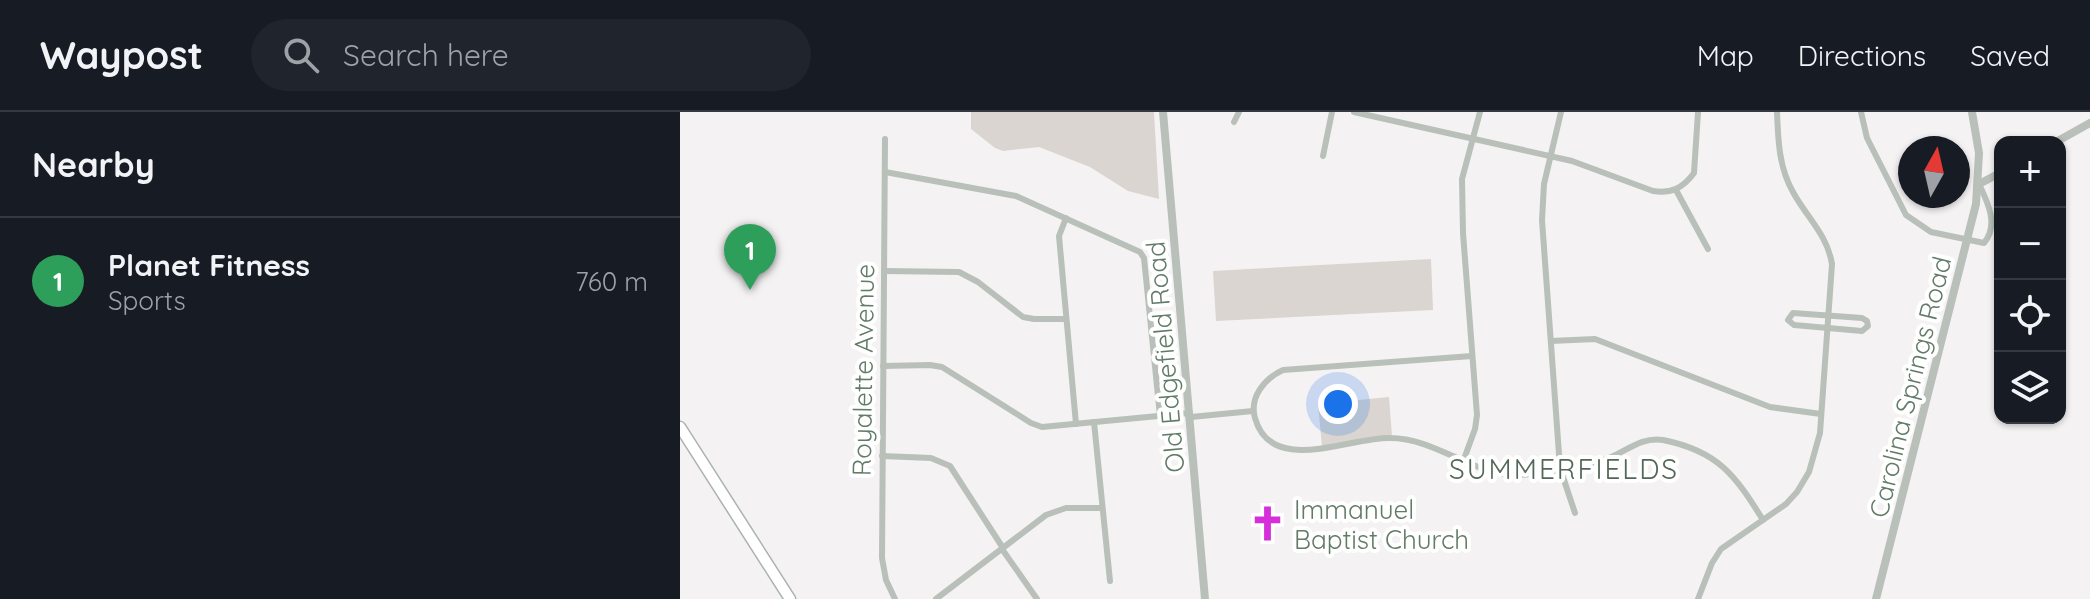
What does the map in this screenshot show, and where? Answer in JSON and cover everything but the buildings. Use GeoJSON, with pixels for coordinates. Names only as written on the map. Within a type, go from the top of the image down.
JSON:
{"type":"FeatureCollection","features":[{"type":"Feature","properties":{"kind":"main road"},"geometry":{"type":"LineString","coordinates":[[680,427],[790,599]]}},
{"type":"Feature","properties":{"kind":"street","name":"Old Edgefield Road"},"geometry":{"type":"LineString","coordinates":[[1163,112],[1205,599]]}},
{"type":"Feature","properties":{"kind":"street"},"geometry":{"type":"LineString","coordinates":[[1234,122],[1239,112]]}},
{"type":"Feature","properties":{"kind":"street"},"geometry":{"type":"LineString","coordinates":[[1323,156],[1332,112]]}},
{"type":"Feature","properties":{"kind":"street"},"geometry":{"type":"LineString","coordinates":[[1354,112],[1388,116],[1551,155],[1590,166],[1653,191],[1676,190],[1692,177],[1696,169],[1698,112]]}},
{"type":"Feature","properties":{"kind":"street"},"geometry":{"type":"LineString","coordinates":[[1464,459],[1477,415],[1462,179],[1480,112]]}},
{"type":"Feature","properties":{"kind":"street"},"geometry":{"type":"LineString","coordinates":[[1561,112],[1542,208],[1560,468],[1575,513]]}},
{"type":"Feature","properties":{"kind":"street"},"geometry":{"type":"LineString","coordinates":[[1698,599],[1721,549],[1792,498],[1806,479],[1818,449],[1832,264],[1824,238],[1787,180],[1779,149],[1777,112]]}},
{"type":"Feature","properties":{"kind":"street"},"geometry":{"type":"LineString","coordinates":[[1861,112],[1870,146],[1906,215],[1931,232],[1984,243],[1989,237],[1991,212],[1979,184],[1994,176]]}},
{"type":"Feature","properties":{"kind":"street","name":"Carolina Springs Road"},"geometry":{"type":"LineString","coordinates":[[1876,599],[1979,184],[1978,142],[1972,112]]}},
{"type":"Feature","properties":{"kind":"street"},"geometry":{"type":"LineString","coordinates":[[2066,136],[2090,123]]}},
{"type":"Feature","properties":{"kind":"street","name":"Royalette Avenue"},"geometry":{"type":"LineString","coordinates":[[885,139],[882,565],[895,599]]}},
{"type":"Feature","properties":{"kind":"street"},"geometry":{"type":"LineString","coordinates":[[885,172],[1016,196],[1133,247],[1144,258],[1160,416]]}},
{"type":"Feature","properties":{"kind":"street"},"geometry":{"type":"LineString","coordinates":[[1676,190],[1708,249]]}},
{"type":"Feature","properties":{"kind":"street"},"geometry":{"type":"LineString","coordinates":[[1066,218],[1059,236],[1076,424]]}},
{"type":"Feature","properties":{"kind":"street"},"geometry":{"type":"LineString","coordinates":[[884,271],[959,272],[978,282],[1023,317],[1066,319]]}},
{"type":"Feature","properties":{"kind":"street"},"geometry":{"type":"LineString","coordinates":[[1789,315],[1862,318],[1868,323],[1862,331],[1828,329],[1794,325],[1788,320],[1789,315]]}},
{"type":"Feature","properties":{"kind":"street"},"geometry":{"type":"LineString","coordinates":[[1551,341],[1595,339],[1778,409],[1821,414]]}},
{"type":"Feature","properties":{"kind":"street"},"geometry":{"type":"LineString","coordinates":[[1472,356],[1289,369],[1273,376],[1262,386],[1253,411],[1262,434],[1287,450],[1396,438],[1427,444],[1509,475],[1606,460],[1651,439],[1689,447],[1711,456],[1729,470],[1763,520]]}},
{"type":"Feature","properties":{"kind":"street"},"geometry":{"type":"LineString","coordinates":[[883,366],[942,367],[1042,427],[1253,411]]}},
{"type":"Feature","properties":{"kind":"street"},"geometry":{"type":"LineString","coordinates":[[1094,422],[1110,581]]}},
{"type":"Feature","properties":{"kind":"street"},"geometry":{"type":"LineString","coordinates":[[882,456],[931,458],[950,466],[1037,599]]}},
{"type":"Feature","properties":{"kind":"street"},"geometry":{"type":"LineString","coordinates":[[936,599],[1052,512],[1066,508],[1102,508]]}},
{"type":"Feature","properties":{"kind":"shaded area"},"geometry":{"type":"Polygon","coordinates":[[[971,112],[1154,112],[1159,199],[1128,191],[1090,167],[1039,147],[1003,151],[995,148],[971,129],[971,112]]]}},
{"type":"Feature","properties":{"kind":"shaded area"},"geometry":{"type":"Polygon","coordinates":[[[1431,259],[1433,310],[1216,321],[1213,271],[1431,259]]]}},
{"type":"Feature","properties":{"kind":"shaded area"},"geometry":{"type":"Polygon","coordinates":[[[1389,397],[1392,436],[1322,447],[1318,404],[1389,397]]]}},
{"type":"Feature","properties":{"kind":"place","name":"Planet Fitness"},"geometry":{"type":"Point","coordinates":[750,290]}},
{"type":"Feature","properties":{"kind":"place","name":"Immanuel Baptist Church"},"geometry":{"type":"Point","coordinates":[1268,524]}},
{"type":"Feature","properties":{"kind":"district","name":"SUMMERFIELDS"},"geometry":{"type":"Point","coordinates":[1564,468]}}]}
